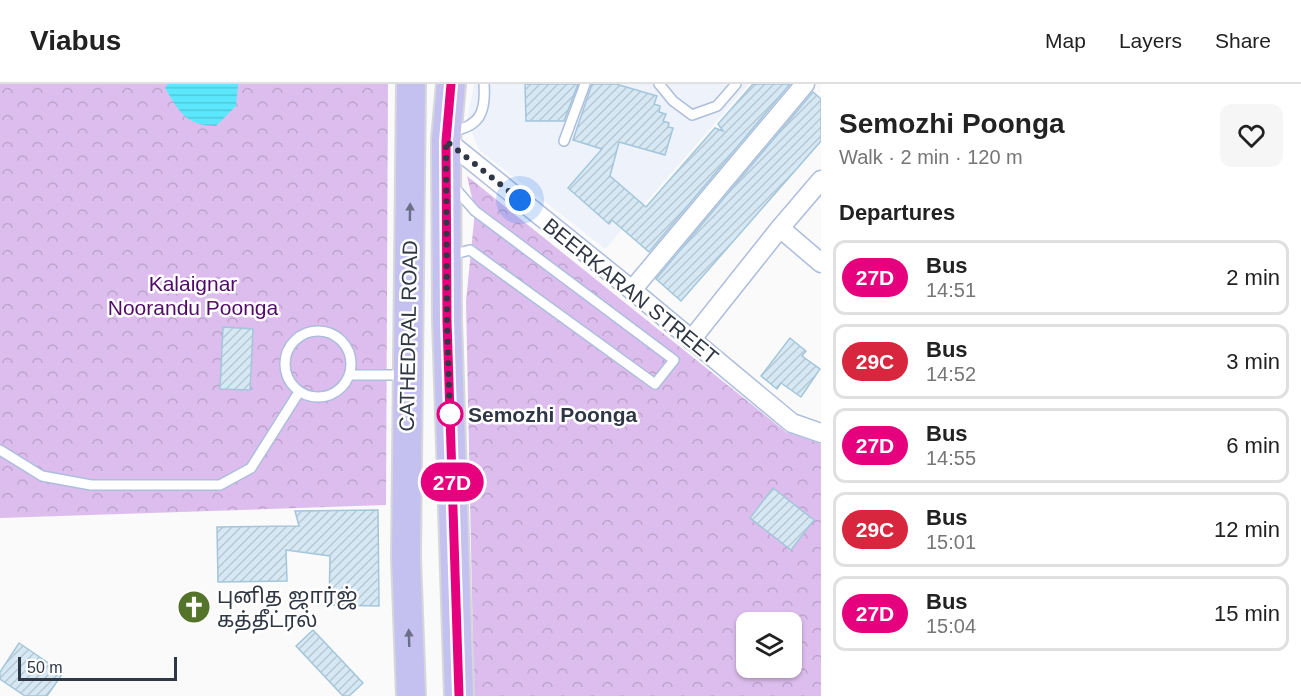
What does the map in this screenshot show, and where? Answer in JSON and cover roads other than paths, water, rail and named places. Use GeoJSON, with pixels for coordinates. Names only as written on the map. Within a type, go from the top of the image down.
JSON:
{"type":"FeatureCollection","features":[{"type":"Feature","properties":{"kind":"main road","name":"CATHEDRAL ROAD"},"geometry":{"type":"LineString","coordinates":[[411,84],[406,557],[411,696]]}},
{"type":"Feature","properties":{"kind":"main road","name":"CATHEDRAL ROAD"},"geometry":{"type":"LineString","coordinates":[[452,84],[446,136],[447,321],[459,696]]}},
{"type":"Feature","properties":{"kind":"street"},"geometry":{"type":"LineString","coordinates":[[632,290],[805,84]]}},
{"type":"Feature","properties":{"kind":"street","name":"BEERKARAN STREET"},"geometry":{"type":"LineString","coordinates":[[446,136],[792,423],[821,433]]}},
{"type":"Feature","properties":{"kind":"street"},"geometry":{"type":"LineString","coordinates":[[691,340],[821,180]]}},
{"type":"Feature","properties":{"kind":"street"},"geometry":{"type":"LineString","coordinates":[[780,228],[821,263]]}},
{"type":"Feature","properties":{"kind":"lane"},"geometry":{"type":"LineString","coordinates":[[446,136],[466,129],[476,122],[481,115],[484,84]]}},
{"type":"Feature","properties":{"kind":"lane"},"geometry":{"type":"LineString","coordinates":[[564,141],[585,84]]}},
{"type":"Feature","properties":{"kind":"lane"},"geometry":{"type":"LineString","coordinates":[[659,84],[673,101],[692,115],[717,106],[736,84]]}},
{"type":"Feature","properties":{"kind":"lane"},"geometry":{"type":"LineString","coordinates":[[446,179],[475,211],[674,360],[655,384],[470,250],[447,256]]}},
{"type":"Feature","properties":{"kind":"lane"},"geometry":{"type":"LineString","coordinates":[[308,332],[329,332],[338,337],[351,354],[351,375],[338,392],[329,396],[308,396],[299,392],[286,375],[286,354],[298,337],[308,332]]}},
{"type":"Feature","properties":{"kind":"lane"},"geometry":{"type":"LineString","coordinates":[[351,375],[408,375]]}},
{"type":"Feature","properties":{"kind":"lane"},"geometry":{"type":"LineString","coordinates":[[0,450],[42,477],[91,485],[220,485],[250,468],[299,392]]}},
{"type":"Feature","properties":{"kind":"water"},"geometry":{"type":"Polygon","coordinates":[[[168,84],[238,84],[236,106],[216,126],[197,123],[184,116],[179,110],[165,88],[168,84]]]}},
{"type":"Feature","properties":{"kind":"place","name":"Semozhi Poonga"},"geometry":{"type":"Point","coordinates":[450,414]}},
{"type":"Feature","properties":{"kind":"place","name":"புனித ஜார்ஜ் கத்தீட்ரல்"},"geometry":{"type":"Point","coordinates":[194,607]}},
{"type":"Feature","properties":{"kind":"park label","name":"Kalaignar Noorandu Poonga"},"geometry":{"type":"Point","coordinates":[193,295]}}]}
